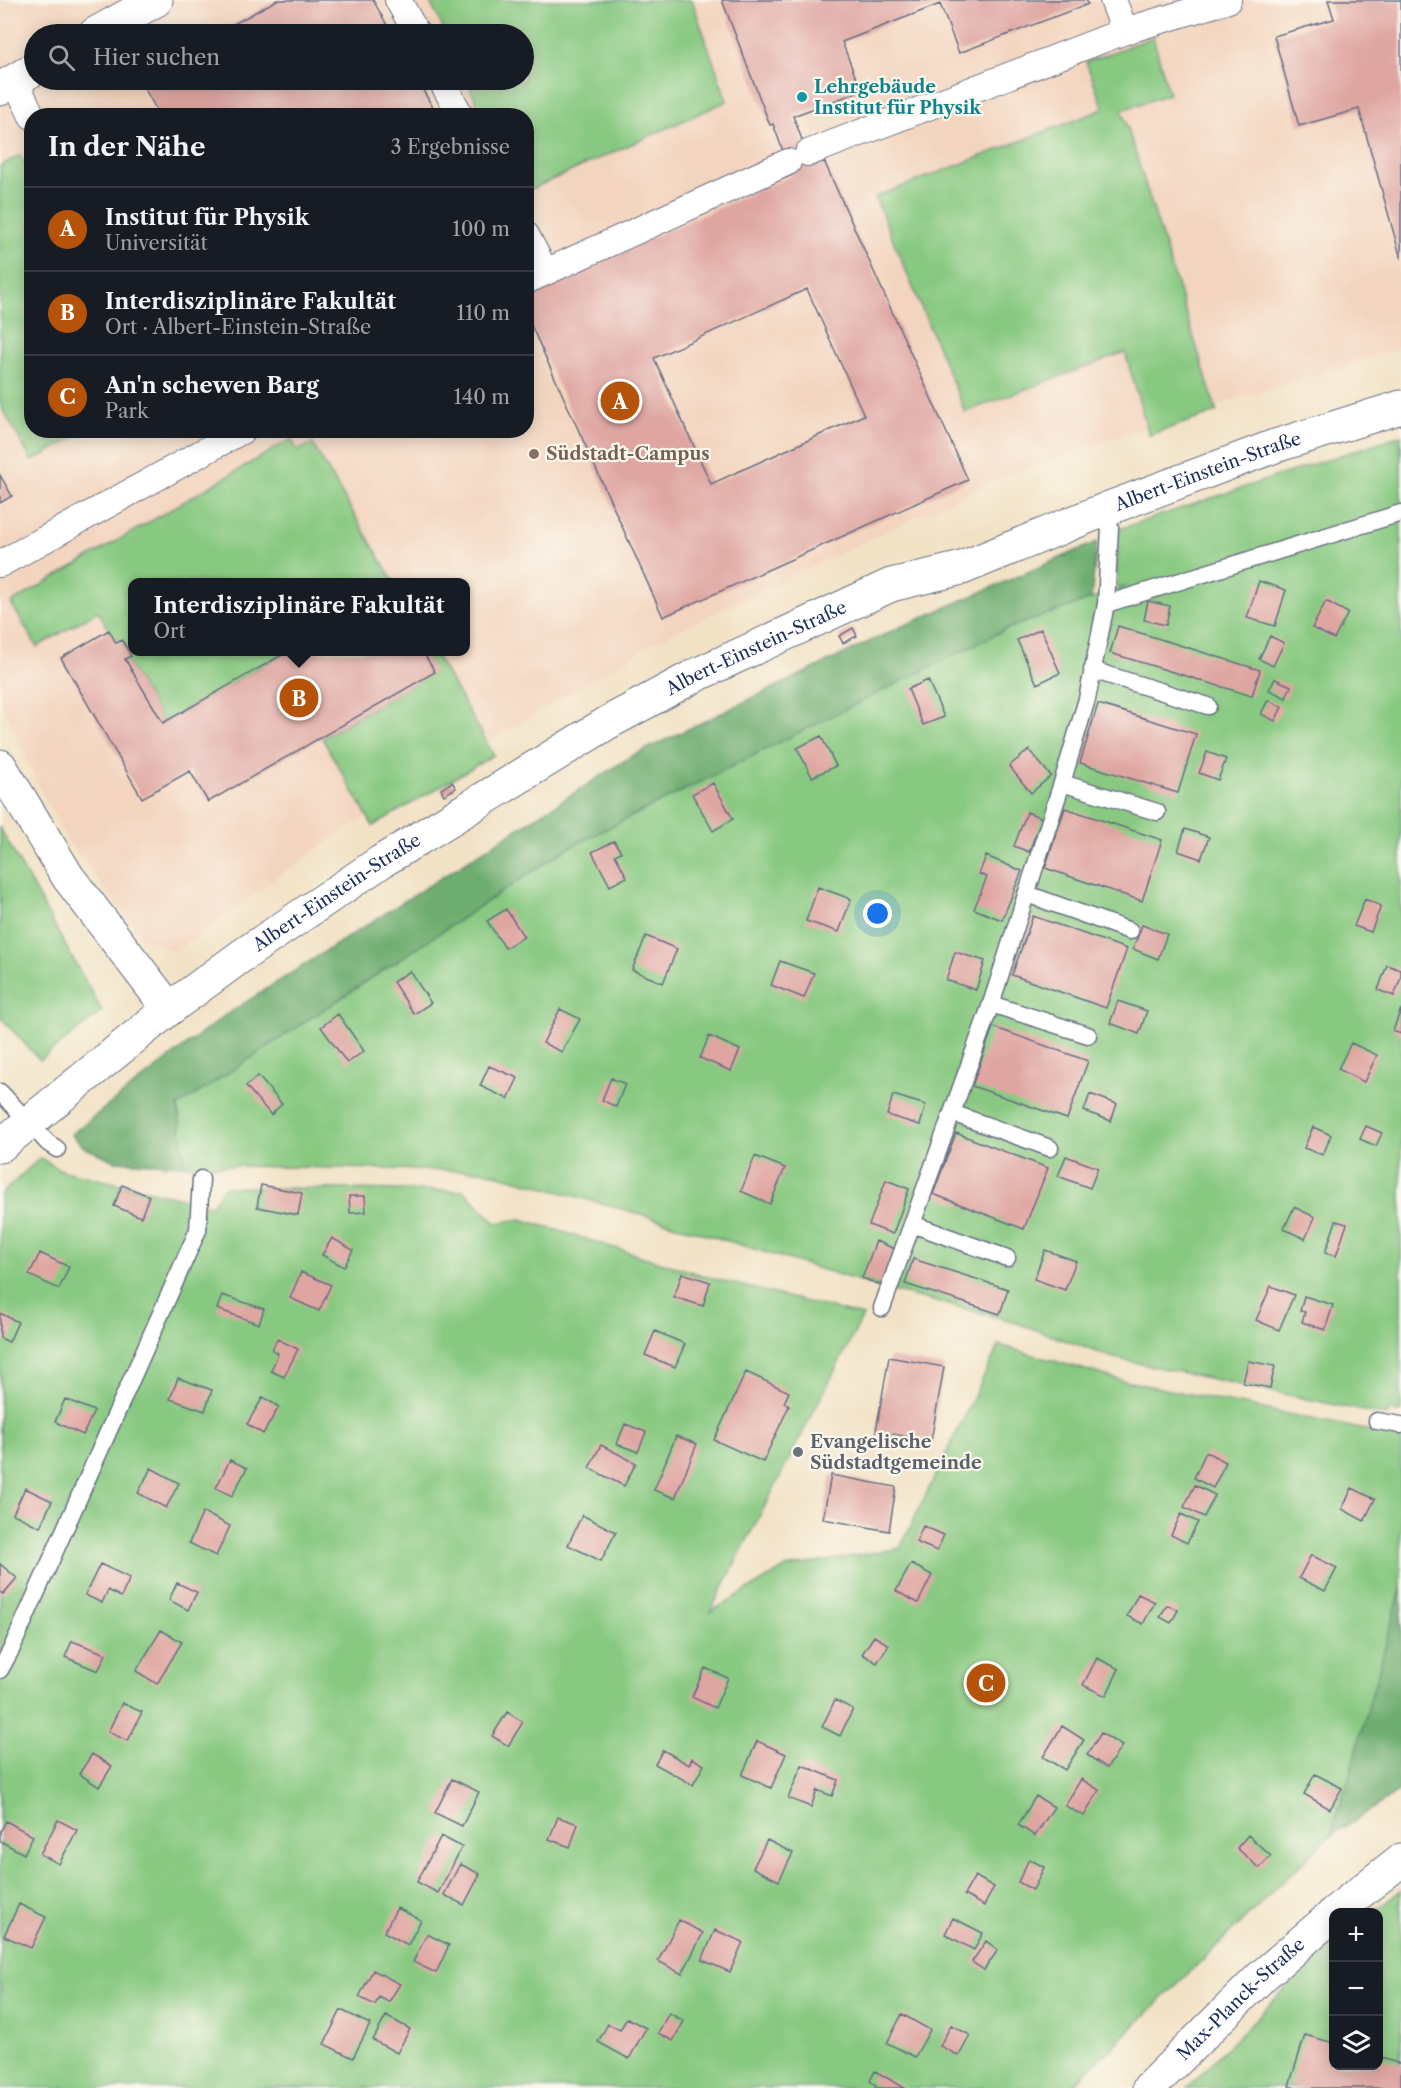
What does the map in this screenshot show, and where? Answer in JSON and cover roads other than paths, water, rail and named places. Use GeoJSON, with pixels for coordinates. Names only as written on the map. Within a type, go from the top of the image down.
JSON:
{"type":"FeatureCollection","features":[{"type":"Feature","properties":{"kind":"street"},"geometry":{"type":"LineString","coordinates":[[113,24],[156,0]]}},
{"type":"Feature","properties":{"kind":"street"},"geometry":{"type":"LineString","coordinates":[[398,0],[411,24]]}},
{"type":"Feature","properties":{"kind":"street"},"geometry":{"type":"LineString","coordinates":[[1113,0],[1125,31]]}},
{"type":"Feature","properties":{"kind":"street"},"geometry":{"type":"LineString","coordinates":[[536,276],[798,157],[1125,31],[1228,0]]}},
{"type":"Feature","properties":{"kind":"street"},"geometry":{"type":"LineString","coordinates":[[16,80],[28,108]]}},
{"type":"Feature","properties":{"kind":"street"},"geometry":{"type":"LineString","coordinates":[[447,90],[457,108]]}},
{"type":"Feature","properties":{"kind":"street","name":"Albert-Einstein-Straße"},"geometry":{"type":"LineString","coordinates":[[0,1146],[169,1009],[240,957],[382,861],[609,722],[694,676],[891,585],[962,568],[1104,510],[1275,446],[1401,407]]}},
{"type":"Feature","properties":{"kind":"street"},"geometry":{"type":"LineString","coordinates":[[0,564],[211,438]]}},
{"type":"Feature","properties":{"kind":"street"},"geometry":{"type":"LineString","coordinates":[[0,766],[68,877],[169,1009]]}},
{"type":"Feature","properties":{"kind":"street","name":"Max-Planck-Straße"},"geometry":{"type":"LineString","coordinates":[[1340,1908],[1401,1860]]}},
{"type":"Feature","properties":{"kind":"street","name":"Max-Planck-Straße"},"geometry":{"type":"LineString","coordinates":[[1149,2088],[1262,1977],[1329,1917]]}},
{"type":"Feature","properties":{"kind":"lane"},"geometry":{"type":"LineString","coordinates":[[882,1308],[991,1004],[1062,783],[1086,699],[1106,604],[1110,527],[1104,510]]}},
{"type":"Feature","properties":{"kind":"lane"},"geometry":{"type":"LineString","coordinates":[[1106,604],[1401,513]]}},
{"type":"Feature","properties":{"kind":"lane"},"geometry":{"type":"LineString","coordinates":[[1092,670],[1208,706]]}},
{"type":"Feature","properties":{"kind":"lane"},"geometry":{"type":"LineString","coordinates":[[1062,783],[1157,812]]}},
{"type":"Feature","properties":{"kind":"lane"},"geometry":{"type":"LineString","coordinates":[[1027,894],[1130,931]]}},
{"type":"Feature","properties":{"kind":"lane"},"geometry":{"type":"LineString","coordinates":[[991,1004],[1088,1035]]}},
{"type":"Feature","properties":{"kind":"lane"},"geometry":{"type":"LineString","coordinates":[[0,1092],[57,1149]]}},
{"type":"Feature","properties":{"kind":"lane"},"geometry":{"type":"LineString","coordinates":[[952,1113],[1050,1148]]}},
{"type":"Feature","properties":{"kind":"lane"},"geometry":{"type":"LineString","coordinates":[[0,1670],[11,1650],[198,1230],[201,1179]]}},
{"type":"Feature","properties":{"kind":"lane"},"geometry":{"type":"LineString","coordinates":[[912,1224],[1008,1258]]}},
{"type":"Feature","properties":{"kind":"lane"},"geometry":{"type":"LineString","coordinates":[[1377,1421],[1401,1425]]}},
{"type":"Feature","properties":{"kind":"place","name":"Lehrgebäude Institut für Physik"},"geometry":{"type":"Point","coordinates":[802,97]}},
{"type":"Feature","properties":{"kind":"place","name":"Institut für Physik"},"geometry":{"type":"Point","coordinates":[620,401]}},
{"type":"Feature","properties":{"kind":"place","name":"Südstadt-Campus"},"geometry":{"type":"Point","coordinates":[534,454]}},
{"type":"Feature","properties":{"kind":"place","name":"Interdisziplinäre Fakultät"},"geometry":{"type":"Point","coordinates":[299,698]}},
{"type":"Feature","properties":{"kind":"place","name":"Evangelische Südstadtgemeinde"},"geometry":{"type":"Point","coordinates":[798,1452]}},
{"type":"Feature","properties":{"kind":"place","name":"An'n schewen Barg"},"geometry":{"type":"Point","coordinates":[986,1683]}}]}
